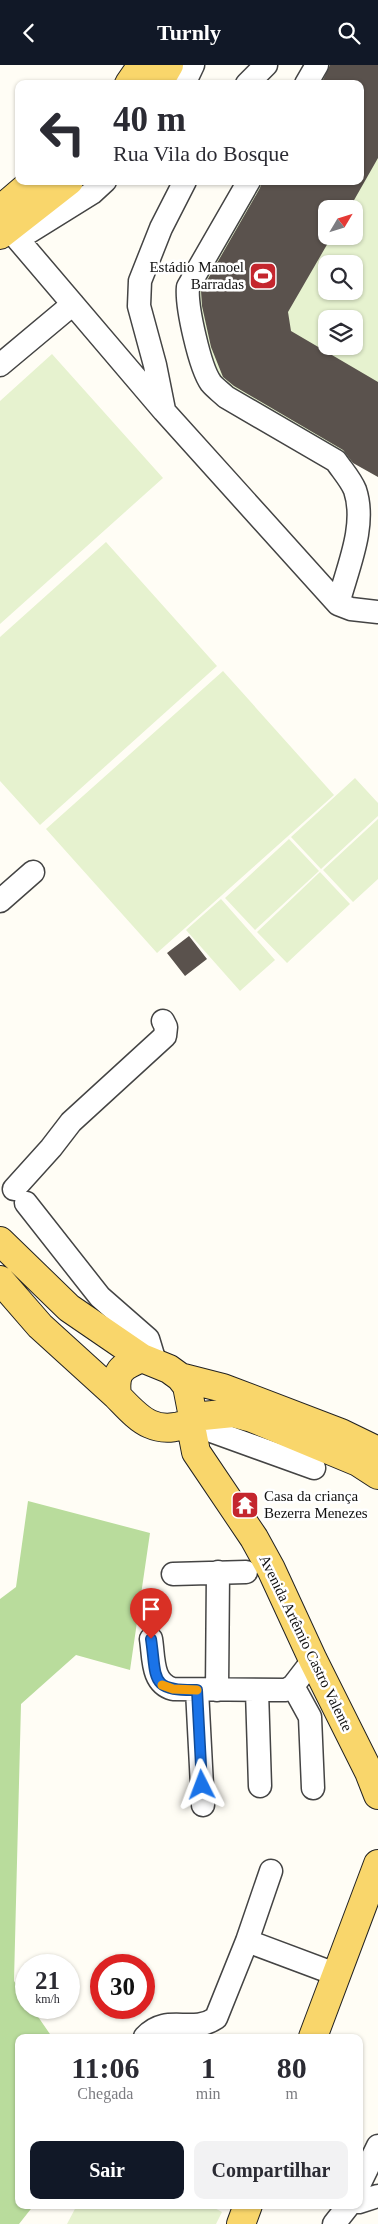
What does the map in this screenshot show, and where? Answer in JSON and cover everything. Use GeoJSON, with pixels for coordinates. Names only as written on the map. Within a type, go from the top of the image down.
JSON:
{"type":"FeatureCollection","features":[{"type":"Feature","properties":{"kind":"main road"},"geometry":{"type":"LineString","coordinates":[[132,80],[142,65]]}},
{"type":"Feature","properties":{"kind":"main road"},"geometry":{"type":"LineString","coordinates":[[161,80],[170,65]]}},
{"type":"Feature","properties":{"kind":"main road"},"geometry":{"type":"LineString","coordinates":[[7,228],[32,185]]}},
{"type":"Feature","properties":{"kind":"main road"},"geometry":{"type":"LineString","coordinates":[[7,228],[64,185]]}},
{"type":"Feature","properties":{"kind":"main road"},"geometry":{"type":"LineString","coordinates":[[0,1241],[69,1307],[148,1360],[180,1377],[223,1388],[348,1435],[378,1451]]}},
{"type":"Feature","properties":{"kind":"main road"},"geometry":{"type":"LineString","coordinates":[[0,1280],[40,1327],[149,1424],[172,1427],[184,1425],[192,1419],[233,1413],[252,1418],[358,1462],[378,1475]]}},
{"type":"Feature","properties":{"kind":"main road"},"geometry":{"type":"LineString","coordinates":[[116,1396],[116,1383],[120,1371],[126,1365],[148,1360]]}},
{"type":"Feature","properties":{"kind":"main road"},"geometry":{"type":"LineString","coordinates":[[180,1377],[187,1386],[192,1419]]}},
{"type":"Feature","properties":{"kind":"main road","name":"Avenida Artêmio Castro Valente"},"geometry":{"type":"LineString","coordinates":[[192,1419],[196,1452],[254,1537],[271,1569],[313,1660],[369,1772],[378,1795]]}},
{"type":"Feature","properties":{"kind":"main road","name":"Avenida Artêmio Castro Valente"},"geometry":{"type":"LineString","coordinates":[[149,1424],[206,1481],[225,1496]]}},
{"type":"Feature","properties":{"kind":"main road"},"geometry":{"type":"LineString","coordinates":[[314,2034],[338,1975],[378,1864]]}},
{"type":"Feature","properties":{"kind":"main road"},"geometry":{"type":"LineString","coordinates":[[241,2224],[247,2209]]}},
{"type":"Feature","properties":{"kind":"street"},"geometry":{"type":"LineString","coordinates":[[186,80],[193,65]]}},
{"type":"Feature","properties":{"kind":"street"},"geometry":{"type":"LineString","coordinates":[[252,80],[266,65]]}},
{"type":"Feature","properties":{"kind":"street"},"geometry":{"type":"LineString","coordinates":[[101,185],[92,193],[7,228],[164,411],[338,603],[351,609],[378,613]]}},
{"type":"Feature","properties":{"kind":"street"},"geometry":{"type":"LineString","coordinates":[[164,411],[155,365],[139,306],[140,281],[161,228],[183,185]]}},
{"type":"Feature","properties":{"kind":"street"},"geometry":{"type":"LineString","coordinates":[[247,185],[188,287],[188,307],[201,360],[211,383],[226,397],[336,461],[354,489],[359,507],[358,529],[338,603]]}},
{"type":"Feature","properties":{"kind":"street"},"geometry":{"type":"LineString","coordinates":[[0,365],[73,304]]}},
{"type":"Feature","properties":{"kind":"street"},"geometry":{"type":"LineString","coordinates":[[0,901],[34,872]]}},
{"type":"Feature","properties":{"kind":"street"},"geometry":{"type":"LineString","coordinates":[[148,1360],[148,1339],[100,1297],[20,1196],[51,1148],[71,1122],[165,1036],[166,1027],[164,1021]]}},
{"type":"Feature","properties":{"kind":"street"},"geometry":{"type":"LineString","coordinates":[[192,1419],[214,1432],[314,1468]]}},
{"type":"Feature","properties":{"kind":"street"},"geometry":{"type":"LineString","coordinates":[[173,1574],[246,1572]]}},
{"type":"Feature","properties":{"kind":"street"},"geometry":{"type":"LineString","coordinates":[[203,1805],[207,1690],[218,1573]]}},
{"type":"Feature","properties":{"kind":"street"},"geometry":{"type":"LineString","coordinates":[[151,1639],[159,1682],[165,1687],[173,1689],[286,1690],[293,1686],[313,1660]]}},
{"type":"Feature","properties":{"kind":"street"},"geometry":{"type":"LineString","coordinates":[[293,1686],[310,1717],[313,1788]]}},
{"type":"Feature","properties":{"kind":"street"},"geometry":{"type":"LineString","coordinates":[[257,1691],[260,1786]]}},
{"type":"Feature","properties":{"kind":"street"},"geometry":{"type":"LineString","coordinates":[[149,2034],[166,2024],[195,2027],[207,2024],[216,2018],[247,1941],[271,1871]]}},
{"type":"Feature","properties":{"kind":"street"},"geometry":{"type":"LineString","coordinates":[[247,1941],[338,1975]]}},
{"type":"Feature","properties":{"kind":"street"},"geometry":{"type":"LineString","coordinates":[[363,2177],[378,2147]]}},
{"type":"Feature","properties":{"kind":"street"},"geometry":{"type":"LineString","coordinates":[[363,2201],[378,2196]]}},
{"type":"Feature","properties":{"kind":"street"},"geometry":{"type":"LineString","coordinates":[[334,2224],[345,2209]]}},
{"type":"Feature","properties":{"kind":"green space","name":"Estádio Manoel Barradas"},"geometry":{"type":"Polygon","coordinates":[[[323,65],[378,65],[378,477],[216,381],[193,288],[253,185],[364,185],[364,80],[314,80],[323,65]]]}},
{"type":"Feature","properties":{"kind":"green space"},"geometry":{"type":"Polygon","coordinates":[[[52,354],[163,478],[0,624],[0,401],[52,354]]]}},
{"type":"Feature","properties":{"kind":"green space"},"geometry":{"type":"Polygon","coordinates":[[[106,542],[217,666],[40,825],[0,781],[0,637],[106,542]]]}},
{"type":"Feature","properties":{"kind":"green space"},"geometry":{"type":"Polygon","coordinates":[[[223,671],[334,795],[157,953],[46,829],[223,671]]]}},
{"type":"Feature","properties":{"kind":"green space"},"geometry":{"type":"Polygon","coordinates":[[[355,778],[378,803],[378,816],[321,869],[291,837],[355,778]]]}},
{"type":"Feature","properties":{"kind":"green space"},"geometry":{"type":"Polygon","coordinates":[[[378,819],[378,879],[353,902],[323,870],[378,819]]]}},
{"type":"Feature","properties":{"kind":"green space"},"geometry":{"type":"Polygon","coordinates":[[[289,839],[319,871],[255,930],[225,898],[289,839]]]}},
{"type":"Feature","properties":{"kind":"green space"},"geometry":{"type":"Polygon","coordinates":[[[320,872],[350,904],[287,963],[257,932],[320,872]]]}},
{"type":"Feature","properties":{"kind":"green space"},"geometry":{"type":"Polygon","coordinates":[[[221,899],[275,960],[240,991],[186,930],[221,899]]]}},
{"type":"Feature","properties":{"kind":"green space"},"geometry":{"type":"Polygon","coordinates":[[[28,1501],[150,1533],[130,1670],[76,1655],[21,1704],[14,1981],[15,2019],[40,2019],[50,2034],[15,2034],[15,2209],[31,2209],[19,2224],[0,2224],[0,1599],[16,1587],[28,1501]]]}},
{"type":"Feature","properties":{"kind":"green space"},"geometry":{"type":"Polygon","coordinates":[[[75,2209],[216,2209],[222,2212],[216,2224],[67,2224],[75,2209]]]}},
{"type":"Feature","properties":{"kind":"building","name":"Estádio Manoel Barradas"},"geometry":{"type":"Polygon","coordinates":[[[330,65],[378,65],[378,158],[364,183],[364,80],[323,80],[330,65]]]}},
{"type":"Feature","properties":{"kind":"building","name":"Estádio Manoel Barradas"},"geometry":{"type":"Polygon","coordinates":[[[261,185],[363,185],[354,200],[318,200],[318,245],[327,245],[321,255],[318,255],[318,260],[288,312],[291,331],[318,347],[318,355],[332,355],[378,382],[378,477],[353,463],[343,450],[234,386],[223,377],[211,347],[202,306],[201,291],[261,185]]]}},
{"type":"Feature","properties":{"kind":"building"},"geometry":{"type":"Polygon","coordinates":[[[189,936],[207,959],[185,976],[167,953],[189,936]]]}},
{"type":"Feature","properties":{"kind":"slow traffic"},"geometry":{"type":"LineString","coordinates":[[162,1685],[173,1689],[197,1690]]}},
{"type":"Feature","properties":{"kind":"place","name":"Estádio Manoel Barradas"},"geometry":{"type":"Point","coordinates":[263,276]}},
{"type":"Feature","properties":{"kind":"place","name":"Casa da criança Bezerra Menezes"},"geometry":{"type":"Point","coordinates":[245,1505]}},
{"type":"Feature","properties":{"kind":"route"},"geometry":{"type":"LineString","coordinates":[[151,1639],[156,1675],[159,1682],[165,1687],[173,1689],[197,1690],[202,1785]]}}]}
